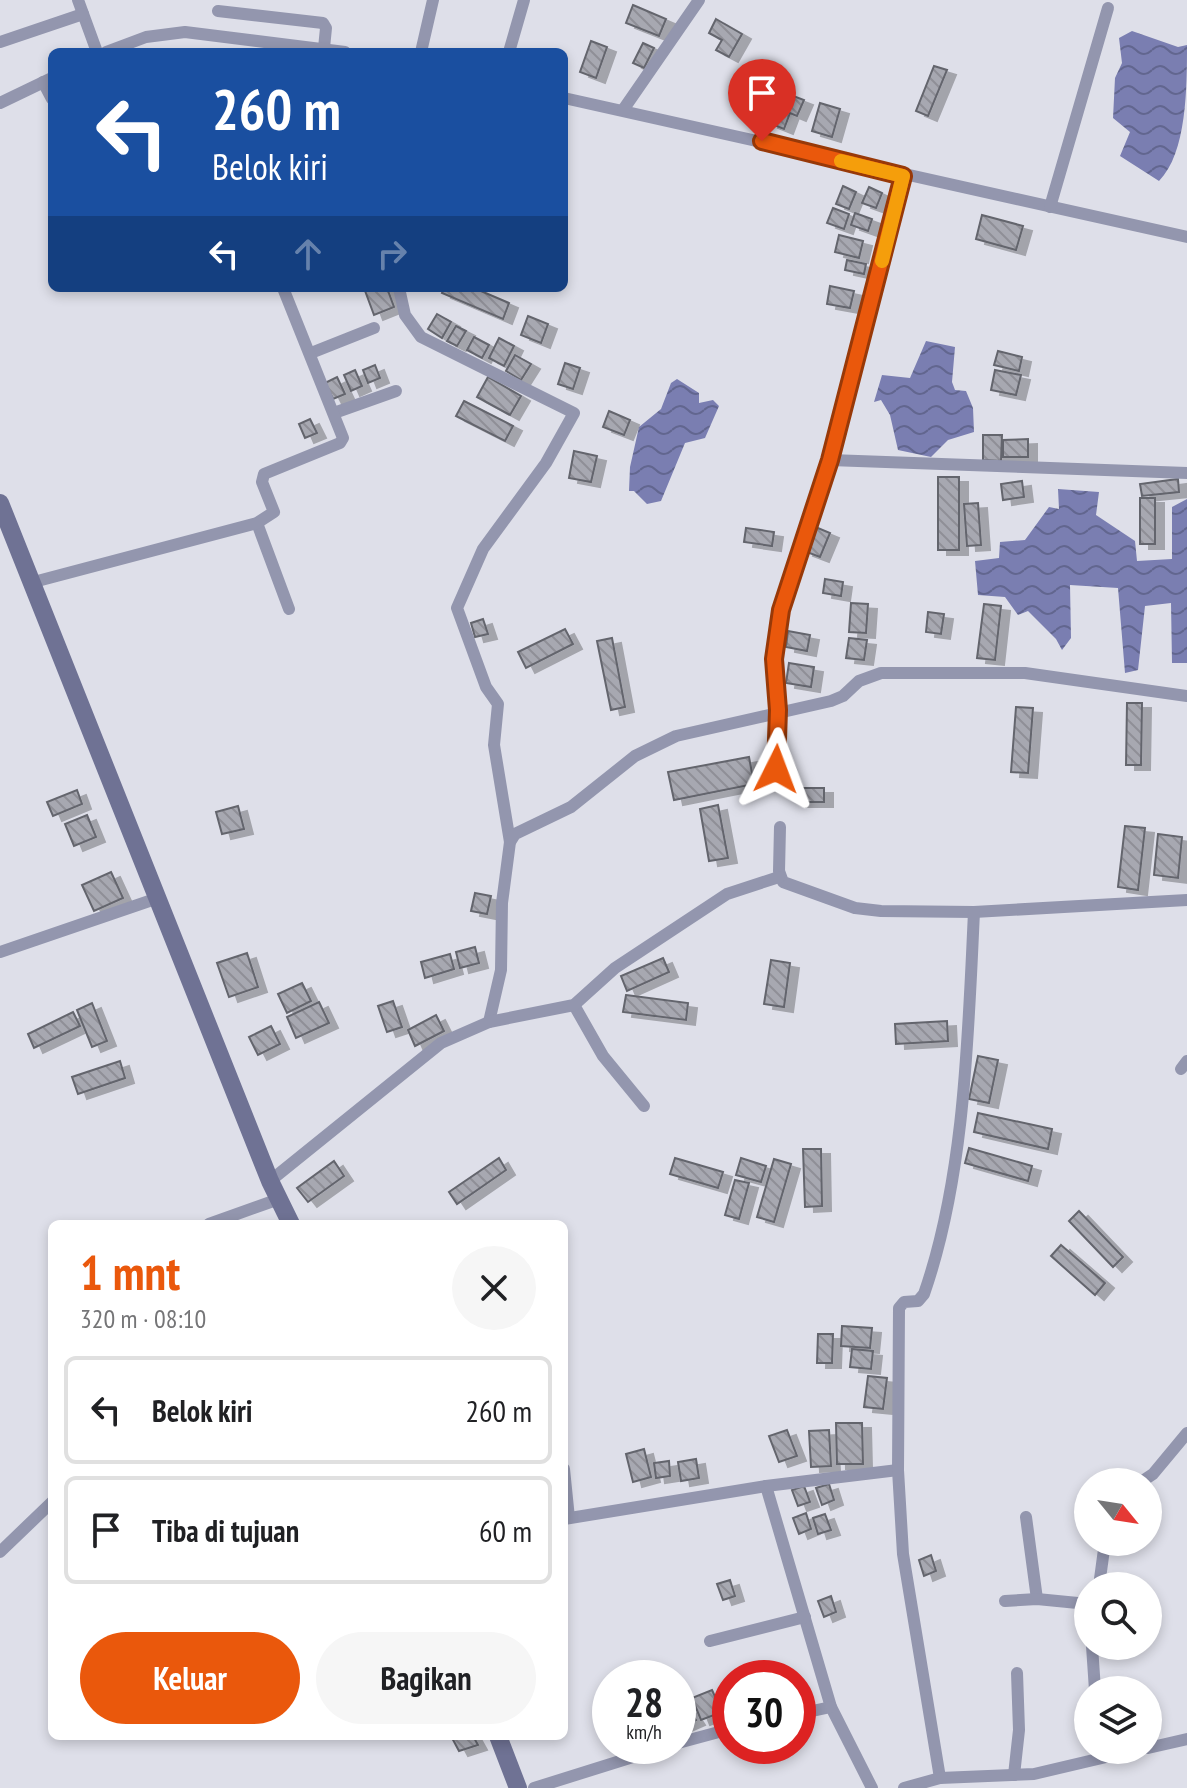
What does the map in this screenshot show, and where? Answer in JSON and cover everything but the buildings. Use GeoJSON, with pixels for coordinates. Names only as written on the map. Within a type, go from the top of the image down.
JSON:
{"type":"FeatureCollection","features":[{"type":"Feature","properties":{"kind":"street"},"geometry":{"type":"LineString","coordinates":[[78,0],[96,48]]}},
{"type":"Feature","properties":{"kind":"street"},"geometry":{"type":"LineString","coordinates":[[422,48],[433,0]]}},
{"type":"Feature","properties":{"kind":"street"},"geometry":{"type":"LineString","coordinates":[[510,48],[524,0]]}},
{"type":"Feature","properties":{"kind":"street"},"geometry":{"type":"LineString","coordinates":[[623,110],[699,0]]}},
{"type":"Feature","properties":{"kind":"street"},"geometry":{"type":"LineString","coordinates":[[1050,207],[1108,8]]}},
{"type":"Feature","properties":{"kind":"street"},"geometry":{"type":"LineString","coordinates":[[117,48],[146,37],[185,32],[324,48],[326,28],[323,23],[218,11]]}},
{"type":"Feature","properties":{"kind":"street"},"geometry":{"type":"LineString","coordinates":[[0,42],[83,14]]}},
{"type":"Feature","properties":{"kind":"street"},"geometry":{"type":"LineString","coordinates":[[146,37],[150,48]]}},
{"type":"Feature","properties":{"kind":"street"},"geometry":{"type":"LineString","coordinates":[[0,103],[47,80]]}},
{"type":"Feature","properties":{"kind":"street"},"geometry":{"type":"LineString","coordinates":[[568,99],[1187,237]]}},
{"type":"Feature","properties":{"kind":"street"},"geometry":{"type":"LineString","coordinates":[[776,769],[778,710],[774,659],[781,610],[830,460],[903,176]]}},
{"type":"Feature","properties":{"kind":"street"},"geometry":{"type":"LineString","coordinates":[[30,583],[257,523],[274,512],[262,482],[264,474],[339,444],[343,438],[285,292]]}},
{"type":"Feature","properties":{"kind":"street"},"geometry":{"type":"LineString","coordinates":[[400,292],[405,315],[421,337],[574,413],[546,463],[483,549],[457,608],[486,687],[498,704],[494,745],[510,842],[503,891],[501,970],[489,1022]]}},
{"type":"Feature","properties":{"kind":"street"},"geometry":{"type":"LineString","coordinates":[[311,353],[374,328]]}},
{"type":"Feature","properties":{"kind":"street"},"geometry":{"type":"LineString","coordinates":[[334,413],[396,391]]}},
{"type":"Feature","properties":{"kind":"street"},"geometry":{"type":"LineString","coordinates":[[830,460],[1187,473]]}},
{"type":"Feature","properties":{"kind":"street"},"geometry":{"type":"LineString","coordinates":[[0,503],[3,524],[99,746],[270,1181],[289,1220]]}},
{"type":"Feature","properties":{"kind":"street"},"geometry":{"type":"LineString","coordinates":[[257,523],[289,609]]}},
{"type":"Feature","properties":{"kind":"street"},"geometry":{"type":"LineString","coordinates":[[510,842],[515,834],[571,807],[635,756],[663,743],[778,710],[831,701],[843,696],[859,681],[881,673],[1025,673],[1187,696]]}},
{"type":"Feature","properties":{"kind":"street"},"geometry":{"type":"LineString","coordinates":[[779,877],[780,827]]}},
{"type":"Feature","properties":{"kind":"street"},"geometry":{"type":"LineString","coordinates":[[270,1181],[441,1043],[489,1022],[574,1005],[615,968],[727,894],[779,877],[826,899],[868,910],[974,912],[1187,900]]}},
{"type":"Feature","properties":{"kind":"street"},"geometry":{"type":"LineString","coordinates":[[0,952],[158,898]]}},
{"type":"Feature","properties":{"kind":"street"},"geometry":{"type":"LineString","coordinates":[[940,1778],[912,1620],[898,1470],[899,1308],[904,1302],[918,1301],[924,1294],[950,1182],[967,1050],[974,912]]}},
{"type":"Feature","properties":{"kind":"street"},"geometry":{"type":"LineString","coordinates":[[574,1005],[603,1056],[644,1106]]}},
{"type":"Feature","properties":{"kind":"street"},"geometry":{"type":"LineString","coordinates":[[220,1220],[279,1199]]}},
{"type":"Feature","properties":{"kind":"street"},"geometry":{"type":"LineString","coordinates":[[1158,1468],[1187,1433]]}},
{"type":"Feature","properties":{"kind":"street"},"geometry":{"type":"LineString","coordinates":[[568,1518],[766,1486],[898,1470]]}},
{"type":"Feature","properties":{"kind":"street"},"geometry":{"type":"LineString","coordinates":[[766,1486],[831,1707],[872,1788]]}},
{"type":"Feature","properties":{"kind":"street"},"geometry":{"type":"LineString","coordinates":[[0,1552],[48,1506]]}},
{"type":"Feature","properties":{"kind":"street"},"geometry":{"type":"LineString","coordinates":[[1026,1517],[1037,1599]]}},
{"type":"Feature","properties":{"kind":"street"},"geometry":{"type":"LineString","coordinates":[[1005,1601],[1037,1599],[1074,1603]]}},
{"type":"Feature","properties":{"kind":"street"},"geometry":{"type":"LineString","coordinates":[[710,1641],[805,1617]]}},
{"type":"Feature","properties":{"kind":"street"},"geometry":{"type":"LineString","coordinates":[[1014,1775],[1019,1730],[1017,1673]]}},
{"type":"Feature","properties":{"kind":"street"},"geometry":{"type":"LineString","coordinates":[[816,1710],[831,1707]]}},
{"type":"Feature","properties":{"kind":"street"},"geometry":{"type":"LineString","coordinates":[[1162,1745],[1187,1739]]}},
{"type":"Feature","properties":{"kind":"street"},"geometry":{"type":"LineString","coordinates":[[500,1740],[518,1788]]}},
{"type":"Feature","properties":{"kind":"street"},"geometry":{"type":"LineString","coordinates":[[904,1788],[940,1778],[1034,1774],[1074,1763]]}},
{"type":"Feature","properties":{"kind":"street"},"geometry":{"type":"LineString","coordinates":[[534,1788],[611,1764]]}},
{"type":"Feature","properties":{"kind":"street"},"geometry":{"type":"LineString","coordinates":[[1034,1774],[1038,1788]]}},
{"type":"Feature","properties":{"kind":"water"},"geometry":{"type":"Polygon","coordinates":[[[1132,31],[1178,47],[1187,45],[1184,118],[1175,154],[1159,181],[1120,156],[1130,132],[1113,118],[1115,78],[1122,63],[1119,38],[1132,31]]]}},
{"type":"Feature","properties":{"kind":"water"},"geometry":{"type":"Polygon","coordinates":[[[926,341],[955,347],[952,382],[955,390],[966,391],[973,408],[974,432],[948,440],[931,457],[898,450],[890,415],[881,400],[874,402],[882,375],[910,378],[926,341]]]}},
{"type":"Feature","properties":{"kind":"water"},"geometry":{"type":"Polygon","coordinates":[[[677,379],[699,393],[699,403],[713,400],[719,406],[705,438],[685,443],[661,501],[647,504],[634,491],[629,491],[630,467],[639,427],[661,409],[671,383],[677,379]]]}},
{"type":"Feature","properties":{"kind":"water"},"geometry":{"type":"Polygon","coordinates":[[[1058,489],[1099,492],[1096,515],[1135,541],[1137,561],[1172,559],[1172,507],[1187,499],[1187,663],[1172,663],[1171,603],[1145,606],[1138,670],[1125,673],[1118,588],[1070,585],[1071,638],[1062,650],[1056,639],[1028,611],[1018,615],[1005,597],[978,595],[975,561],[999,558],[1000,542],[1025,540],[1049,507],[1059,509],[1058,489]]]}},
{"type":"Feature","properties":{"kind":"slow traffic"},"geometry":{"type":"LineString","coordinates":[[841,161],[903,176],[882,261]]}},
{"type":"Feature","properties":{"kind":"route"},"geometry":{"type":"LineString","coordinates":[[762,141],[903,176],[830,460],[781,610],[775,638],[778,710],[776,769]]}}]}
